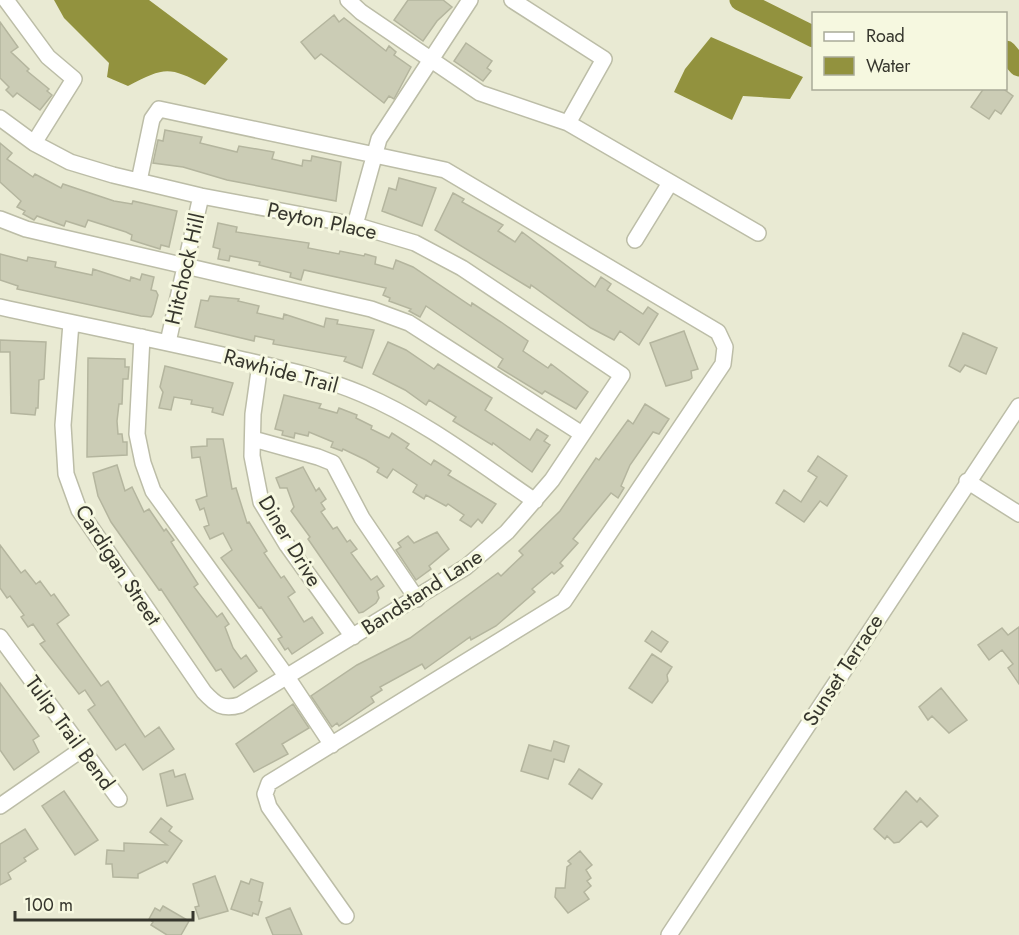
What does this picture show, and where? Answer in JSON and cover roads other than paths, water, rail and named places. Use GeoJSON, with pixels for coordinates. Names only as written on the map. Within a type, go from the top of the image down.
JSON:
{"type":"FeatureCollection","features":[{"type":"Feature","properties":{"kind":"street"},"geometry":{"type":"LineString","coordinates":[[6,0],[48,57],[74,79],[34,143]]}},
{"type":"Feature","properties":{"kind":"street"},"geometry":{"type":"LineString","coordinates":[[348,0],[361,12],[480,93],[568,123],[758,233]]}},
{"type":"Feature","properties":{"kind":"street"},"geometry":{"type":"LineString","coordinates":[[355,225],[372,156],[379,139],[470,0]]}},
{"type":"Feature","properties":{"kind":"street"},"geometry":{"type":"LineString","coordinates":[[512,0],[610,56],[568,123]]}},
{"type":"Feature","properties":{"kind":"street"},"geometry":{"type":"LineString","coordinates":[[139,181],[152,118],[159,109],[445,170],[718,332],[726,346],[723,364],[564,601],[269,783],[265,794],[269,807],[346,916]]}},
{"type":"Feature","properties":{"kind":"street","name":"Peyton Place"},"geometry":{"type":"LineString","coordinates":[[0,118],[34,143],[70,162],[201,196],[355,225],[415,243],[462,268],[622,375]]}},
{"type":"Feature","properties":{"kind":"street"},"geometry":{"type":"LineString","coordinates":[[635,240],[670,183]]}},
{"type":"Feature","properties":{"kind":"street","name":"Hitchock Hill"},"geometry":{"type":"LineString","coordinates":[[168,342],[201,196]]}},
{"type":"Feature","properties":{"kind":"street"},"geometry":{"type":"LineString","coordinates":[[0,219],[26,229],[371,309],[409,323],[582,434]]}},
{"type":"Feature","properties":{"kind":"street","name":"Rawhide Trail"},"geometry":{"type":"LineString","coordinates":[[0,307],[168,342],[260,364],[359,392],[394,408],[535,501]]}},
{"type":"Feature","properties":{"kind":"street","name":"Cardigan Street"},"geometry":{"type":"LineString","coordinates":[[71,323],[63,425],[66,474],[79,510],[204,692],[216,705],[229,708]]}},
{"type":"Feature","properties":{"kind":"street"},"geometry":{"type":"LineString","coordinates":[[142,337],[137,434],[143,463],[153,491],[287,677],[332,745]]}},
{"type":"Feature","properties":{"kind":"street","name":"Diner Drive"},"geometry":{"type":"LineString","coordinates":[[260,364],[252,456],[261,502],[287,545],[353,637]]}},
{"type":"Feature","properties":{"kind":"street","name":"Bandstand Lane"},"geometry":{"type":"LineString","coordinates":[[229,708],[240,705],[466,567],[507,532],[535,501],[622,375]]}},
{"type":"Feature","properties":{"kind":"street","name":"Sunset Terrace"},"geometry":{"type":"LineString","coordinates":[[669,935],[967,481],[1019,406]]}},
{"type":"Feature","properties":{"kind":"street"},"geometry":{"type":"LineString","coordinates":[[253,439],[318,457],[333,464],[362,518],[417,599]]}},
{"type":"Feature","properties":{"kind":"street"},"geometry":{"type":"LineString","coordinates":[[967,481],[1019,514]]}},
{"type":"Feature","properties":{"kind":"street","name":"Tulip Trail Bend"},"geometry":{"type":"LineString","coordinates":[[0,637],[119,799]]}},
{"type":"Feature","properties":{"kind":"street"},"geometry":{"type":"LineString","coordinates":[[0,806],[81,750]]}},
{"type":"Feature","properties":{"kind":"water"},"geometry":{"type":"Polygon","coordinates":[[[54,0],[149,0],[228,59],[205,85],[183,74],[166,71],[150,75],[128,86],[107,77],[109,63],[64,18],[54,0]]]}},
{"type":"Feature","properties":{"kind":"water"},"geometry":{"type":"Polygon","coordinates":[[[711,37],[803,77],[790,99],[743,96],[732,120],[674,92],[685,69],[711,37]]]}},
{"type":"Feature","properties":{"kind":"waterway"},"geometry":{"type":"LineString","coordinates":[[740,0],[812,36]]}},
{"type":"Feature","properties":{"kind":"waterway"},"geometry":{"type":"LineString","coordinates":[[1007,52],[1019,66]]}}]}
